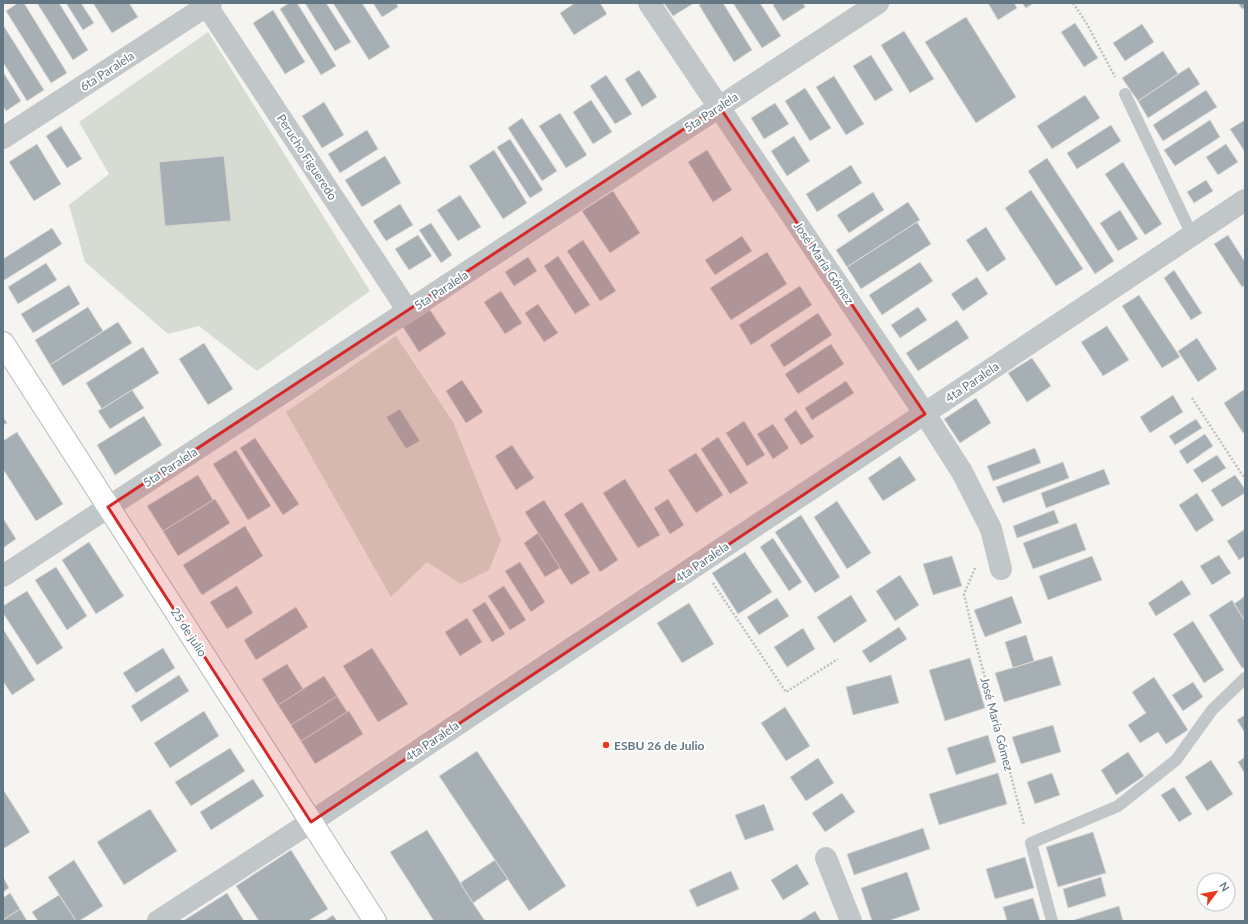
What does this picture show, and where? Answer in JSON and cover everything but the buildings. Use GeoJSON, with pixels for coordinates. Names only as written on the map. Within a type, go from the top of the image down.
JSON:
{"type":"FeatureCollection","features":[{"type":"Feature","properties":{"kind":"street","name":"José María Gómez"},"geometry":{"type":"LineString","coordinates":[[649,3],[925,414],[962,472],[991,529],[1001,569]]}},
{"type":"Feature","properties":{"kind":"street","name":"5ta Paralela"},"geometry":{"type":"LineString","coordinates":[[3,576],[878,3]]}},
{"type":"Feature","properties":{"kind":"street","name":"6ta Paralela"},"geometry":{"type":"LineString","coordinates":[[3,138],[207,4]]}},
{"type":"Feature","properties":{"kind":"street","name":"Perucho Figueredo"},"geometry":{"type":"LineString","coordinates":[[207,4],[408,311]]}},
{"type":"Feature","properties":{"kind":"street","name":"4ta Paralela"},"geometry":{"type":"LineString","coordinates":[[158,921],[311,822],[1245,200]]}},
{"type":"Feature","properties":{"kind":"street","name":"25 de julio"},"geometry":{"type":"LineString","coordinates":[[3,343],[375,921]]}},
{"type":"Feature","properties":{"kind":"street"},"geometry":{"type":"LineString","coordinates":[[826,858],[851,921]]}},
{"type":"Feature","properties":{"kind":"lane"},"geometry":{"type":"LineString","coordinates":[[1125,94],[1192,235]]}},
{"type":"Feature","properties":{"kind":"lane"},"geometry":{"type":"LineString","coordinates":[[1052,921],[1030,843],[1118,806],[1176,760],[1212,710],[1245,678]]}},
{"type":"Feature","properties":{"kind":"path"},"geometry":{"type":"LineString","coordinates":[[1073,3],[1087,24],[1125,94]]}},
{"type":"Feature","properties":{"kind":"path"},"geometry":{"type":"LineString","coordinates":[[1192,398],[1245,479]]}},
{"type":"Feature","properties":{"kind":"path"},"geometry":{"type":"LineString","coordinates":[[700,563],[786,692],[838,659]]}},
{"type":"Feature","properties":{"kind":"path","name":"José María Gómez"},"geometry":{"type":"LineString","coordinates":[[976,565],[964,594],[974,640],[1022,820],[1030,843]]}},
{"type":"Feature","properties":{"kind":"highlighted area"},"geometry":{"type":"Polygon","coordinates":[[[719,106],[925,414],[311,822],[108,507],[719,106]]]}},
{"type":"Feature","properties":{"kind":"shaded area"},"geometry":{"type":"Polygon","coordinates":[[[208,32],[370,291],[257,371],[199,326],[168,334],[85,262],[69,205],[109,174],[79,122],[208,32]]]}},
{"type":"Feature","properties":{"kind":"shaded area"},"geometry":{"type":"Polygon","coordinates":[[[396,336],[453,422],[501,540],[489,570],[461,584],[427,562],[391,597],[286,412],[396,336]]]}},
{"type":"Feature","properties":{"kind":"place","name":"ESBU 26 de Julio"},"geometry":{"type":"Point","coordinates":[606,745]}}]}
